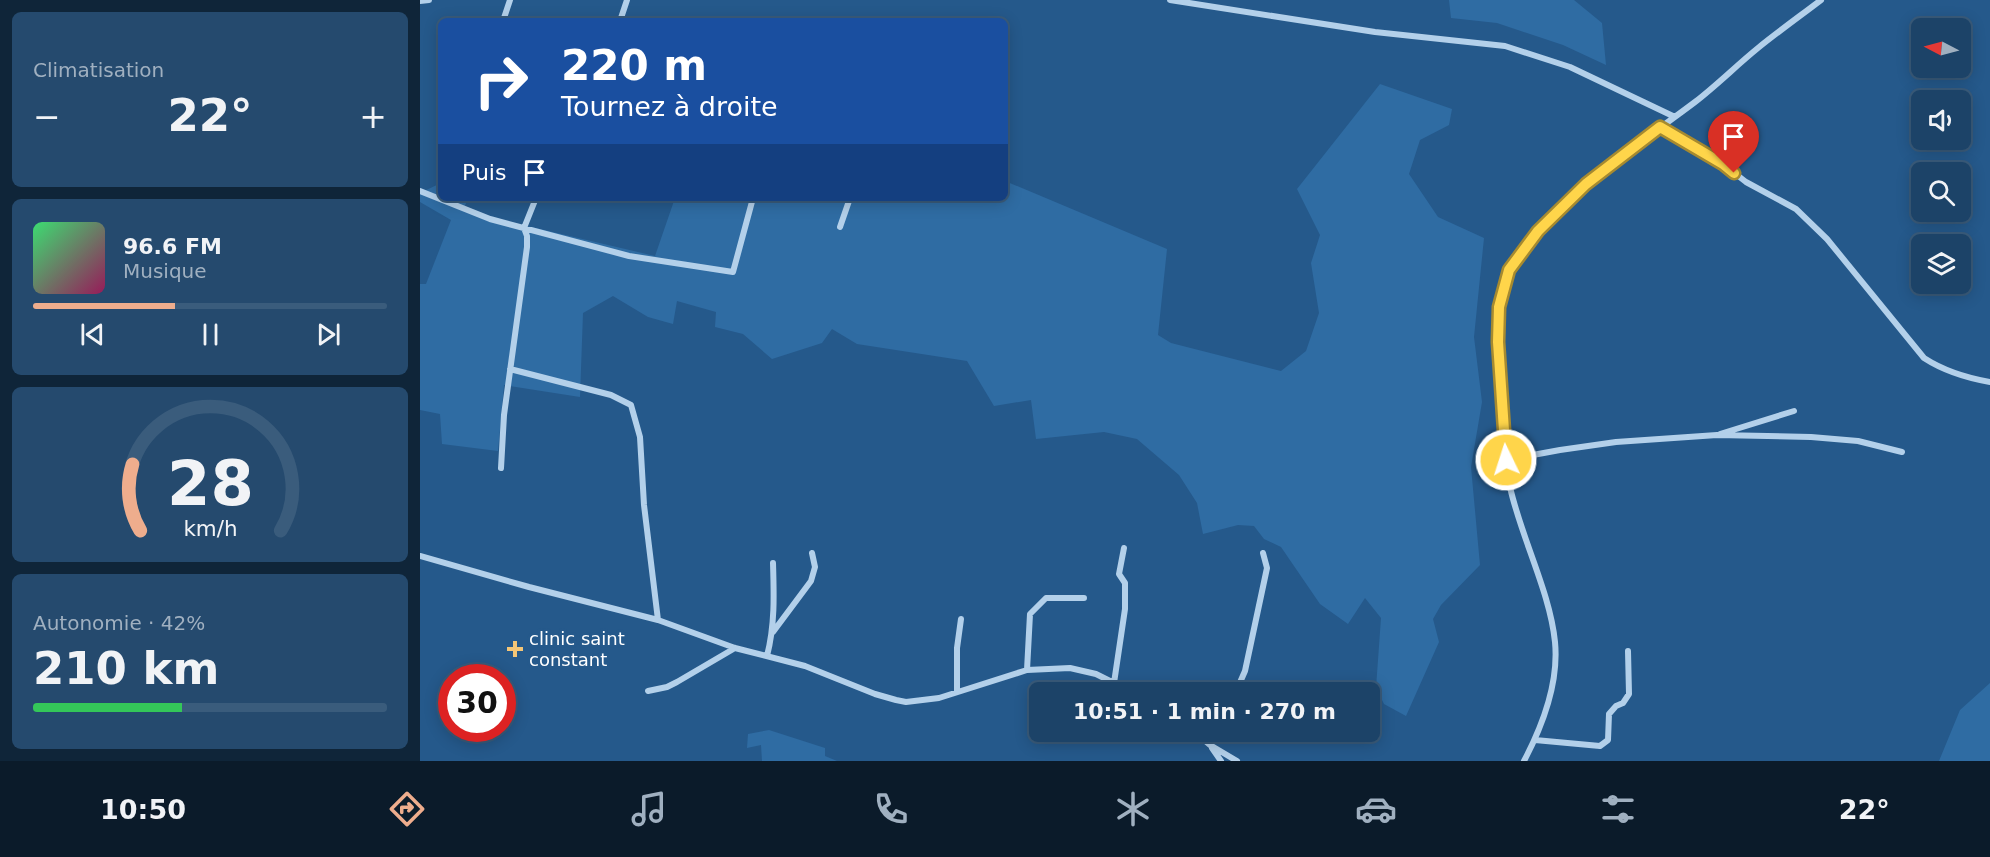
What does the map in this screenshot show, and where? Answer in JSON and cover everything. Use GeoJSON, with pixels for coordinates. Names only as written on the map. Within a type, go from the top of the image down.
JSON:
{"type":"FeatureCollection","features":[{"type":"Feature","properties":{"kind":"street"},"geometry":{"type":"LineString","coordinates":[[420,1],[429,0]]}},
{"type":"Feature","properties":{"kind":"street"},"geometry":{"type":"LineString","coordinates":[[504,18],[510,0]]}},
{"type":"Feature","properties":{"kind":"street"},"geometry":{"type":"LineString","coordinates":[[621,18],[627,0]]}},
{"type":"Feature","properties":{"kind":"street"},"geometry":{"type":"LineString","coordinates":[[1170,0],[1375,32],[1505,46],[1570,67],[1675,117]]}},
{"type":"Feature","properties":{"kind":"street"},"geometry":{"type":"LineString","coordinates":[[1524,761],[1542,724],[1553,681],[1555,642],[1545,597],[1510,487],[1506,460],[1498,342],[1499,307],[1509,270],[1538,231],[1586,184],[1715,86],[1757,49],[1821,0]]}},
{"type":"Feature","properties":{"kind":"street"},"geometry":{"type":"LineString","coordinates":[[1660,127],[1723,164],[1746,182],[1796,209],[1834,248],[1924,358],[1936,366],[1990,382]]}},
{"type":"Feature","properties":{"kind":"street"},"geometry":{"type":"LineString","coordinates":[[420,191],[438,198]]}},
{"type":"Feature","properties":{"kind":"street"},"geometry":{"type":"LineString","coordinates":[[445,201],[490,219],[629,256],[733,272],[752,201]]}},
{"type":"Feature","properties":{"kind":"street"},"geometry":{"type":"LineString","coordinates":[[501,468],[510,369],[527,237],[524,228],[535,201]]}},
{"type":"Feature","properties":{"kind":"street"},"geometry":{"type":"LineString","coordinates":[[840,227],[849,201]]}},
{"type":"Feature","properties":{"kind":"street"},"geometry":{"type":"LineString","coordinates":[[510,369],[611,395],[631,405],[640,437],[644,505],[658,620]]}},
{"type":"Feature","properties":{"kind":"street"},"geometry":{"type":"LineString","coordinates":[[1717,435],[1746,424],[1770,420],[1794,411]]}},
{"type":"Feature","properties":{"kind":"street"},"geometry":{"type":"LineString","coordinates":[[1506,460],[1616,442],[1717,435],[1858,441],[1902,452]]}},
{"type":"Feature","properties":{"kind":"street"},"geometry":{"type":"LineString","coordinates":[[1113,682],[1125,609],[1125,583],[1119,574],[1124,548]]}},
{"type":"Feature","properties":{"kind":"street"},"geometry":{"type":"LineString","coordinates":[[773,632],[811,581],[815,567],[812,553]]}},
{"type":"Feature","properties":{"kind":"street"},"geometry":{"type":"LineString","coordinates":[[1240,682],[1245,671],[1267,568],[1263,553]]}},
{"type":"Feature","properties":{"kind":"street"},"geometry":{"type":"LineString","coordinates":[[420,556],[658,620],[735,648],[805,666],[875,694],[906,702],[939,698],[1027,670],[1070,668],[1096,674],[1111,682]]}},
{"type":"Feature","properties":{"kind":"street"},"geometry":{"type":"LineString","coordinates":[[767,656],[775,610],[773,563]]}},
{"type":"Feature","properties":{"kind":"street"},"geometry":{"type":"LineString","coordinates":[[1027,670],[1030,614],[1046,598],[1084,598]]}},
{"type":"Feature","properties":{"kind":"street"},"geometry":{"type":"LineString","coordinates":[[957,692],[957,648],[961,619]]}},
{"type":"Feature","properties":{"kind":"street"},"geometry":{"type":"LineString","coordinates":[[648,692],[667,687],[735,648]]}},
{"type":"Feature","properties":{"kind":"street"},"geometry":{"type":"LineString","coordinates":[[1535,740],[1600,746],[1608,740],[1609,714],[1616,706],[1623,703],[1629,694],[1628,651]]}},
{"type":"Feature","properties":{"kind":"street"},"geometry":{"type":"LineString","coordinates":[[1207,742],[1237,761]]}},
{"type":"Feature","properties":{"kind":"street"},"geometry":{"type":"LineString","coordinates":[[1210,745],[1221,761]]}},
{"type":"Feature","properties":{"kind":"shaded area"},"geometry":{"type":"Polygon","coordinates":[[[1449,0],[1574,0],[1602,23],[1606,65],[1563,45],[1497,23],[1451,18],[1449,0]]]}},
{"type":"Feature","properties":{"kind":"shaded area"},"geometry":{"type":"Polygon","coordinates":[[[1380,84],[1452,109],[1449,125],[1420,140],[1409,174],[1438,217],[1484,238],[1474,337],[1482,402],[1471,467],[1480,565],[1441,605],[1433,619],[1439,642],[1406,716],[1384,704],[1380,696],[1380,682],[1376,682],[1381,618],[1365,598],[1348,624],[1320,604],[1281,547],[1264,539],[1254,526],[1238,525],[1203,534],[1197,503],[1179,475],[1137,439],[1104,432],[1036,439],[1031,400],[994,406],[967,361],[857,344],[832,329],[822,343],[772,359],[743,334],[715,327],[716,312],[677,301],[673,324],[648,317],[613,296],[583,313],[580,397],[504,385],[498,451],[442,444],[440,414],[420,410],[420,284],[426,284],[451,220],[420,202],[420,193],[438,184],[438,201],[467,201],[463,211],[655,256],[674,201],[1008,201],[1008,182],[1167,249],[1158,335],[1171,343],[1281,371],[1306,351],[1319,313],[1311,263],[1320,235],[1297,189],[1380,84]]]}},
{"type":"Feature","properties":{"kind":"shaded area"},"geometry":{"type":"Polygon","coordinates":[[[1990,683],[1990,761],[1939,761],[1960,710],[1990,683]]]}},
{"type":"Feature","properties":{"kind":"shaded area"},"geometry":{"type":"Polygon","coordinates":[[[769,730],[825,748],[825,756],[837,761],[762,761],[761,745],[747,748],[748,734],[769,730]]]}},
{"type":"Feature","properties":{"kind":"place","name":"clinic saint constant"},"geometry":{"type":"Point","coordinates":[515,649]}},
{"type":"Feature","properties":{"kind":"route"},"geometry":{"type":"LineString","coordinates":[[1506,460],[1498,342],[1499,307],[1509,270],[1538,231],[1586,184],[1660,127],[1723,164],[1734,173]]}}]}
